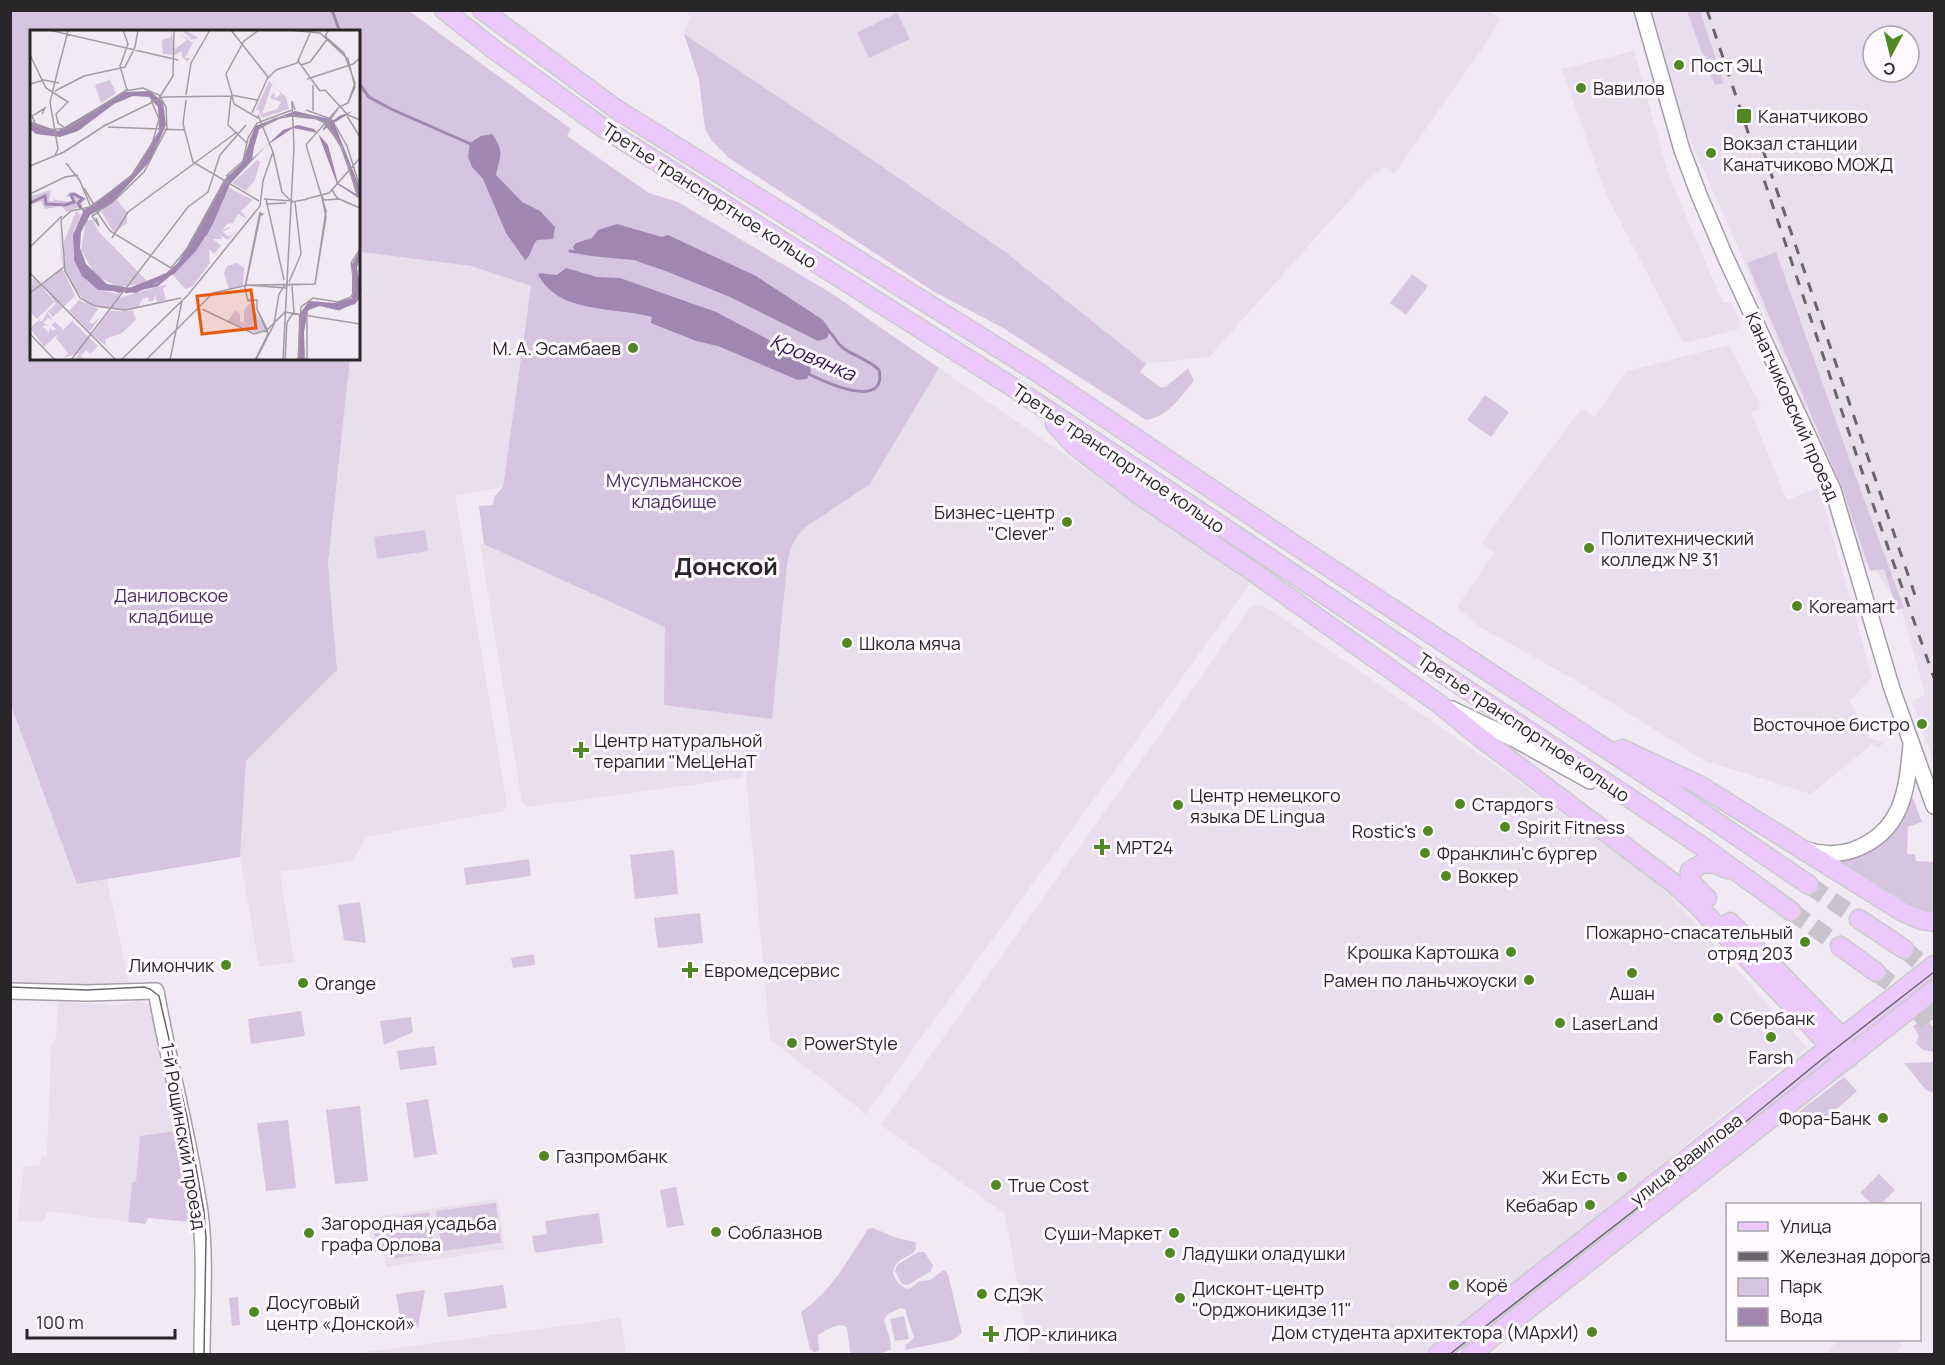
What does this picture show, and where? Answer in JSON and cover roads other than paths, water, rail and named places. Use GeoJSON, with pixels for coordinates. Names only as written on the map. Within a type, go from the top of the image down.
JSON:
{"type":"FeatureCollection","features":[{"type":"Feature","properties":{"kind":"main road","name":"Третье транспортное кольцо"},"geometry":{"type":"LineString","coordinates":[[444,10],[496,51],[602,127],[1028,398],[1685,834],[1791,910]]}},
{"type":"Feature","properties":{"kind":"main road","name":"Третье транспортное кольцо"},"geometry":{"type":"LineString","coordinates":[[482,10],[616,109],[1037,372],[1809,885]]}},
{"type":"Feature","properties":{"kind":"main road"},"geometry":{"type":"LineString","coordinates":[[1028,398],[1076,447],[1138,494],[1249,569],[1438,703],[1685,894],[1836,1042]]}},
{"type":"Feature","properties":{"kind":"main road"},"geometry":{"type":"LineString","coordinates":[[1574,728],[1682,775],[1903,912],[1922,920],[1935,922]]}},
{"type":"Feature","properties":{"kind":"main road"},"geometry":{"type":"LineString","coordinates":[[1762,889],[1726,868],[1708,862],[1697,865],[1690,871],[1689,876],[1692,883],[1849,1058]]}},
{"type":"Feature","properties":{"kind":"main road"},"geometry":{"type":"LineString","coordinates":[[1859,919],[1904,949]]}},
{"type":"Feature","properties":{"kind":"main road"},"geometry":{"type":"LineString","coordinates":[[1840,946],[1876,972]]}},
{"type":"Feature","properties":{"kind":"main road","name":"улица Вавилова"},"geometry":{"type":"LineString","coordinates":[[1438,1354],[1935,965]]}},
{"type":"Feature","properties":{"kind":"main road","name":"улица Вавилова"},"geometry":{"type":"LineString","coordinates":[[1471,1354],[1935,990]]}},
{"type":"Feature","properties":{"kind":"main road"},"geometry":{"type":"LineString","coordinates":[[1566,1254],[1579,1270]]}},
{"type":"Feature","properties":{"kind":"street","name":"Канатчиковский проезд"},"geometry":{"type":"LineString","coordinates":[[1642,10],[1682,150],[1699,195],[1833,490],[1892,689],[1935,806]]}},
{"type":"Feature","properties":{"kind":"street"},"geometry":{"type":"LineString","coordinates":[[1438,703],[1516,740],[1685,834]]}},
{"type":"Feature","properties":{"kind":"street"},"geometry":{"type":"LineString","coordinates":[[1787,841],[1809,851],[1826,854],[1849,851],[1874,839],[1895,818],[1902,802],[1912,741]]}},
{"type":"Feature","properties":{"kind":"street","name":"1-й Рощинский проезд"},"geometry":{"type":"LineString","coordinates":[[10,991],[87,993],[156,991],[200,1213],[202,1238],[201,1354]]}},
{"type":"Feature","properties":{"kind":"water"},"geometry":{"type":"Polygon","coordinates":[[[492,134],[500,150],[496,175],[522,202],[540,211],[555,227],[553,239],[537,240],[525,260],[506,233],[483,179],[472,167],[468,157],[470,143],[481,136],[492,134]]]}},
{"type":"Feature","properties":{"kind":"water"},"geometry":{"type":"Polygon","coordinates":[[[617,224],[662,237],[668,235],[756,276],[823,320],[830,330],[827,338],[818,341],[730,297],[634,260],[575,252],[573,247],[576,243],[592,238],[598,230],[617,224]]]}},
{"type":"Feature","properties":{"kind":"water"},"geometry":{"type":"Polygon","coordinates":[[[566,268],[597,277],[620,278],[716,312],[809,361],[811,371],[807,379],[798,380],[718,346],[696,341],[651,323],[652,317],[574,303],[548,288],[538,275],[540,273],[557,275],[566,268]]]}},
{"type":"Feature","properties":{"kind":"waterway","name":"Кровянка"},"geometry":{"type":"LineString","coordinates":[[332,10],[339,30]]}},
{"type":"Feature","properties":{"kind":"waterway","name":"Кровянка"},"geometry":{"type":"LineString","coordinates":[[360,85],[369,97],[391,109],[473,145]]}},
{"type":"Feature","properties":{"kind":"waterway","name":"Кровянка"},"geometry":{"type":"LineString","coordinates":[[570,251],[595,255]]}},
{"type":"Feature","properties":{"kind":"waterway","name":"Кровянка"},"geometry":{"type":"LineString","coordinates":[[805,372],[851,390],[873,389],[879,383],[879,370],[842,347],[826,329]]}},
{"type":"Feature","properties":{"kind":"tunnel"},"geometry":{"type":"LineString","coordinates":[[1809,885],[1859,919]]}},
{"type":"Feature","properties":{"kind":"tunnel"},"geometry":{"type":"LineString","coordinates":[[1791,911],[1840,946]]}},
{"type":"Feature","properties":{"kind":"tunnel"},"geometry":{"type":"LineString","coordinates":[[1904,949],[1934,974]]}},
{"type":"Feature","properties":{"kind":"tunnel"},"geometry":{"type":"LineString","coordinates":[[1876,972],[1934,1016]]}},
{"type":"Feature","properties":{"kind":"tunnel"},"geometry":{"type":"LineString","coordinates":[[1917,1009],[1934,1031]]}},
{"type":"Feature","properties":{"kind":"tram line"},"geometry":{"type":"LineString","coordinates":[[1450,1354],[1704,1156],[1821,1060],[1934,972]]}},
{"type":"Feature","properties":{"kind":"tram line"},"geometry":{"type":"LineString","coordinates":[[10,987],[87,990],[144,987],[159,996],[187,1117],[204,1212],[206,1238],[204,1354]]}},
{"type":"Feature","properties":{"kind":"railway"},"geometry":{"type":"LineString","coordinates":[[1707,10],[1878,519],[1934,678]]}},
{"type":"Feature","properties":{"kind":"railway"},"geometry":{"type":"LineString","coordinates":[[1763,150],[1917,601]]}},
{"type":"Feature","properties":{"kind":"place","name":"Пост ЭЦ"},"geometry":{"type":"Point","coordinates":[1679,65]}},
{"type":"Feature","properties":{"kind":"place","name":"Вавилов"},"geometry":{"type":"Point","coordinates":[1581,88]}},
{"type":"Feature","properties":{"kind":"place","name":"Канатчиково"},"geometry":{"type":"Point","coordinates":[1744,116]}},
{"type":"Feature","properties":{"kind":"place","name":"Вокзал станции Канатчиково МОЖД"},"geometry":{"type":"Point","coordinates":[1711,153]}},
{"type":"Feature","properties":{"kind":"place","name":"М. А. Эсамбаев"},"geometry":{"type":"Point","coordinates":[633,348]}},
{"type":"Feature","properties":{"kind":"place","name":"Бизнес-центр \"Clever\""},"geometry":{"type":"Point","coordinates":[1067,522]}},
{"type":"Feature","properties":{"kind":"place","name":"Политехнический колледж № 31"},"geometry":{"type":"Point","coordinates":[1589,548]}},
{"type":"Feature","properties":{"kind":"place","name":"Koreamart"},"geometry":{"type":"Point","coordinates":[1797,606]}},
{"type":"Feature","properties":{"kind":"place","name":"Школа мяча"},"geometry":{"type":"Point","coordinates":[847,643]}},
{"type":"Feature","properties":{"kind":"place","name":"Восточное бистро"},"geometry":{"type":"Point","coordinates":[1922,724]}},
{"type":"Feature","properties":{"kind":"place","name":"Центр натуральной терапии \"МеЦеНаТ"},"geometry":{"type":"Point","coordinates":[581,750]}},
{"type":"Feature","properties":{"kind":"place","name":"Стардогs"},"geometry":{"type":"Point","coordinates":[1460,804]}},
{"type":"Feature","properties":{"kind":"place","name":"Центр немецкого языка DE Lingua"},"geometry":{"type":"Point","coordinates":[1178,805]}},
{"type":"Feature","properties":{"kind":"place","name":"Spirit Fitness"},"geometry":{"type":"Point","coordinates":[1505,827]}},
{"type":"Feature","properties":{"kind":"place","name":"Rostic's"},"geometry":{"type":"Point","coordinates":[1428,831]}},
{"type":"Feature","properties":{"kind":"place","name":"МРТ24"},"geometry":{"type":"Point","coordinates":[1102,847]}},
{"type":"Feature","properties":{"kind":"place","name":"Франклин'с бургер"},"geometry":{"type":"Point","coordinates":[1425,853]}},
{"type":"Feature","properties":{"kind":"place","name":"Воккер"},"geometry":{"type":"Point","coordinates":[1446,876]}},
{"type":"Feature","properties":{"kind":"place","name":"Пожарно-спасательный отряд 203"},"geometry":{"type":"Point","coordinates":[1805,942]}},
{"type":"Feature","properties":{"kind":"place","name":"Крошка Картошка"},"geometry":{"type":"Point","coordinates":[1511,952]}},
{"type":"Feature","properties":{"kind":"place","name":"Лимончик"},"geometry":{"type":"Point","coordinates":[226,965]}},
{"type":"Feature","properties":{"kind":"place","name":"Евромедсервис"},"geometry":{"type":"Point","coordinates":[690,970]}},
{"type":"Feature","properties":{"kind":"place","name":"Ашан"},"geometry":{"type":"Point","coordinates":[1632,973]}},
{"type":"Feature","properties":{"kind":"place","name":"Рамен по ланьчжоуски"},"geometry":{"type":"Point","coordinates":[1529,980]}},
{"type":"Feature","properties":{"kind":"place","name":"Orange"},"geometry":{"type":"Point","coordinates":[303,983]}},
{"type":"Feature","properties":{"kind":"place","name":"Сбербанк"},"geometry":{"type":"Point","coordinates":[1718,1018]}},
{"type":"Feature","properties":{"kind":"place","name":"LaserLand"},"geometry":{"type":"Point","coordinates":[1560,1023]}},
{"type":"Feature","properties":{"kind":"place","name":"Farsh"},"geometry":{"type":"Point","coordinates":[1771,1037]}},
{"type":"Feature","properties":{"kind":"place","name":"PowerStyle"},"geometry":{"type":"Point","coordinates":[792,1043]}},
{"type":"Feature","properties":{"kind":"place","name":"Фора-Банк"},"geometry":{"type":"Point","coordinates":[1883,1118]}},
{"type":"Feature","properties":{"kind":"place","name":"Газпромбанк"},"geometry":{"type":"Point","coordinates":[544,1156]}},
{"type":"Feature","properties":{"kind":"place","name":"Жи Есть"},"geometry":{"type":"Point","coordinates":[1622,1177]}},
{"type":"Feature","properties":{"kind":"place","name":"True Cost"},"geometry":{"type":"Point","coordinates":[996,1185]}},
{"type":"Feature","properties":{"kind":"place","name":"Кебабар"},"geometry":{"type":"Point","coordinates":[1590,1205]}},
{"type":"Feature","properties":{"kind":"place","name":"Соблазнов"},"geometry":{"type":"Point","coordinates":[716,1232]}},
{"type":"Feature","properties":{"kind":"place","name":"Загородная усадьба графа Орлова"},"geometry":{"type":"Point","coordinates":[309,1233]}},
{"type":"Feature","properties":{"kind":"place","name":"Суши-Маркет"},"geometry":{"type":"Point","coordinates":[1174,1233]}},
{"type":"Feature","properties":{"kind":"place","name":"Ладушки оладушки"},"geometry":{"type":"Point","coordinates":[1170,1253]}},
{"type":"Feature","properties":{"kind":"place","name":"Корё"},"geometry":{"type":"Point","coordinates":[1454,1285]}},
{"type":"Feature","properties":{"kind":"place","name":"СДЭК"},"geometry":{"type":"Point","coordinates":[982,1294]}},
{"type":"Feature","properties":{"kind":"place","name":"Дисконт-центр \"Орджоникидзе 11\""},"geometry":{"type":"Point","coordinates":[1180,1298]}},
{"type":"Feature","properties":{"kind":"place","name":"Досуговый центр «Донской»"},"geometry":{"type":"Point","coordinates":[254,1312]}},
{"type":"Feature","properties":{"kind":"place","name":"Дом студента архитектора (МАрхИ)"},"geometry":{"type":"Point","coordinates":[1592,1332]}},
{"type":"Feature","properties":{"kind":"place","name":"ЛОР-клиника"},"geometry":{"type":"Point","coordinates":[991,1334]}},
{"type":"Feature","properties":{"kind":"district","name":"Донской"},"geometry":{"type":"Point","coordinates":[726,565]}},
{"type":"Feature","properties":{"kind":"park label","name":"Мусульманское кладбище"},"geometry":{"type":"Point","coordinates":[674,490]}},
{"type":"Feature","properties":{"kind":"park label","name":"Даниловское кладбище"},"geometry":{"type":"Point","coordinates":[171,605]}}]}
